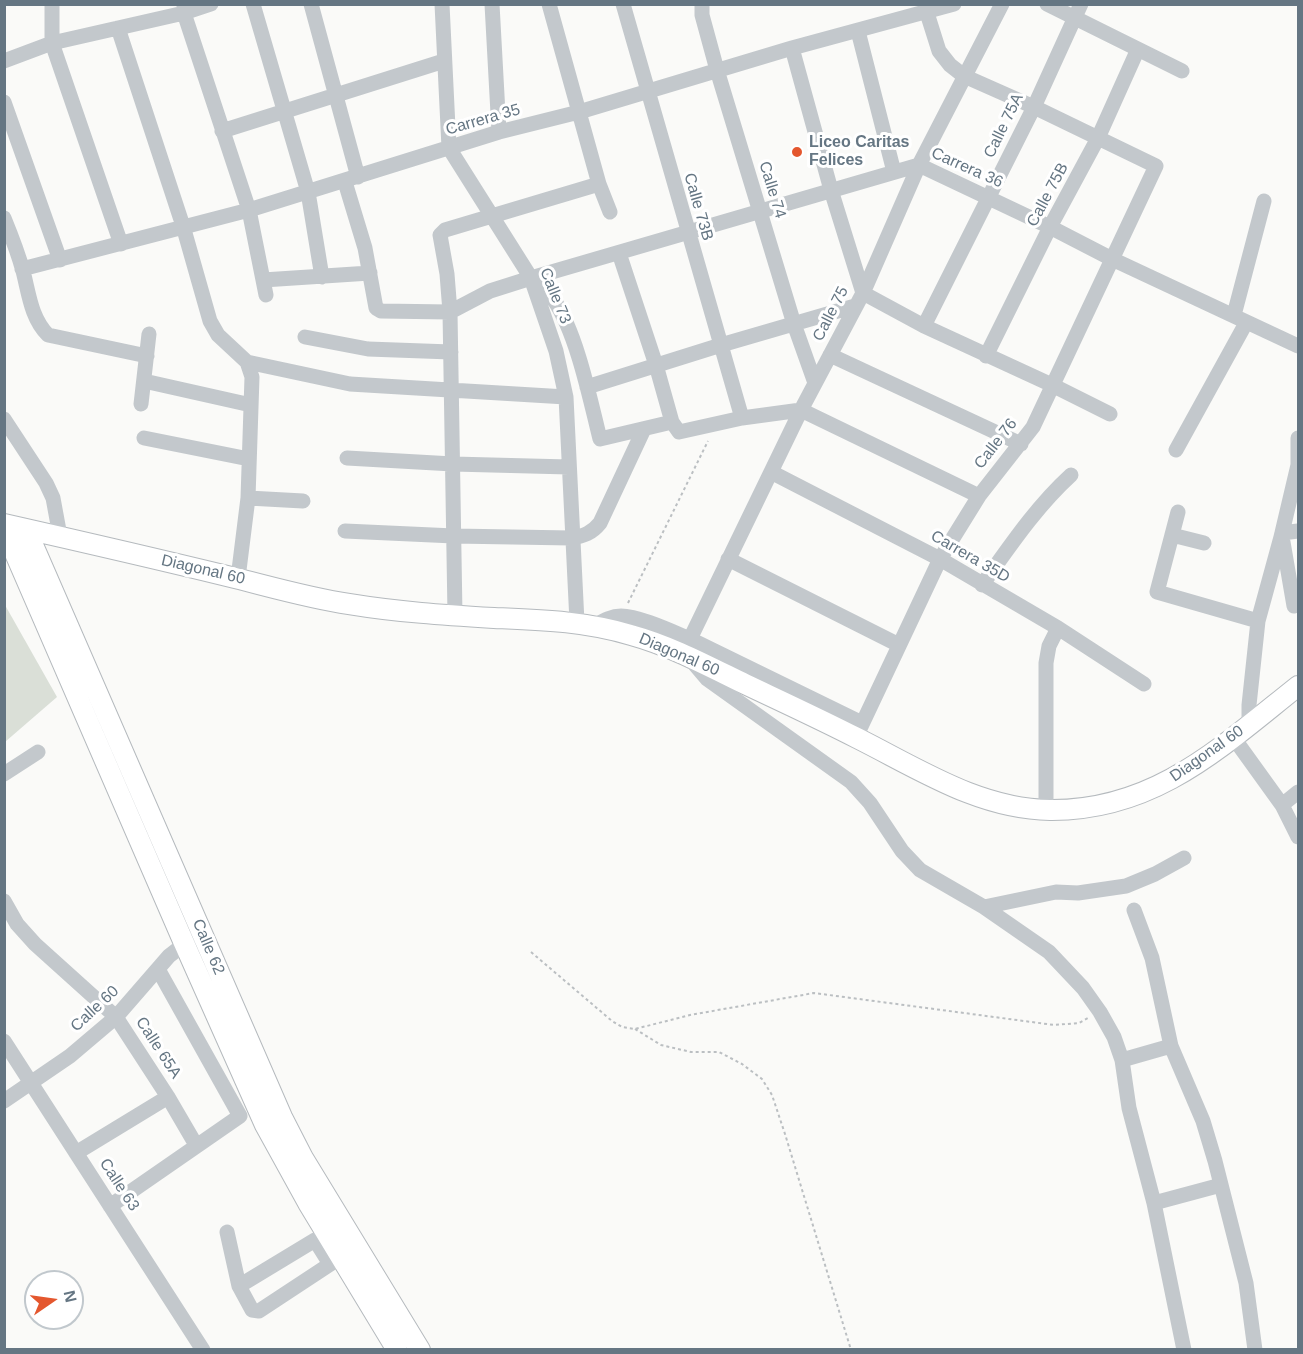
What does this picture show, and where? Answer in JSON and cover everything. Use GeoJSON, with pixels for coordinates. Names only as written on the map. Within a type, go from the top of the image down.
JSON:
{"type":"FeatureCollection","features":[{"type":"Feature","properties":{"kind":"main road","name":"Diagonal 60"},"geometry":{"type":"LineString","coordinates":[[4,526],[60,536],[345,604],[455,615],[585,624],[688,647],[859,730],[940,782],[1014,806],[1046,810],[1075,810],[1108,804],[1139,795],[1169,781],[1200,762],[1299,686]]}},
{"type":"Feature","properties":{"kind":"main road","name":"Calle 62"},"geometry":{"type":"LineString","coordinates":[[4,526],[184,944],[265,1125],[308,1203],[335,1261],[397,1350]]}},
{"type":"Feature","properties":{"kind":"main road","name":"Calle 62"},"geometry":{"type":"LineString","coordinates":[[26,529],[265,1079],[303,1158],[420,1350]]}},
{"type":"Feature","properties":{"kind":"street"},"geometry":{"type":"LineString","coordinates":[[52,4],[52,43],[121,244]]}},
{"type":"Feature","properties":{"kind":"street"},"geometry":{"type":"LineString","coordinates":[[4,61],[52,43],[211,4]]}},
{"type":"Feature","properties":{"kind":"street"},"geometry":{"type":"LineString","coordinates":[[253,4],[308,192],[322,277]]}},
{"type":"Feature","properties":{"kind":"street"},"geometry":{"type":"LineString","coordinates":[[311,4],[336,95],[376,308],[381,311],[450,312]]}},
{"type":"Feature","properties":{"kind":"street","name":"Calle 73"},"geometry":{"type":"LineString","coordinates":[[442,4],[449,148],[531,279],[551,333],[566,397],[571,538],[585,624]]}},
{"type":"Feature","properties":{"kind":"street"},"geometry":{"type":"LineString","coordinates":[[492,4],[499,132]]}},
{"type":"Feature","properties":{"kind":"street"},"geometry":{"type":"LineString","coordinates":[[549,4],[599,184],[610,212]]}},
{"type":"Feature","properties":{"kind":"street","name":"Calle 73B"},"geometry":{"type":"LineString","coordinates":[[623,4],[646,91],[742,418]]}},
{"type":"Feature","properties":{"kind":"street","name":"Calle 74"},"geometry":{"type":"LineString","coordinates":[[702,4],[702,15],[717,70],[794,324],[815,383]]}},
{"type":"Feature","properties":{"kind":"street","name":"Carrera 35"},"geometry":{"type":"LineString","coordinates":[[22,269],[249,210],[499,132],[579,112],[792,48],[954,4]]}},
{"type":"Feature","properties":{"kind":"street","name":"Calle 75"},"geometry":{"type":"LineString","coordinates":[[688,647],[801,410],[859,300],[919,165],[1002,4]]}},
{"type":"Feature","properties":{"kind":"street"},"geometry":{"type":"LineString","coordinates":[[1047,4],[1078,11],[1138,49],[1182,71]]}},
{"type":"Feature","properties":{"kind":"street"},"geometry":{"type":"LineString","coordinates":[[184,9],[249,210],[266,296]]}},
{"type":"Feature","properties":{"kind":"street","name":"Calle 75A"},"geometry":{"type":"LineString","coordinates":[[924,326],[1034,107],[1078,11]]}},
{"type":"Feature","properties":{"kind":"street"},"geometry":{"type":"LineString","coordinates":[[927,13],[939,51],[950,65],[964,76],[1098,138]]}},
{"type":"Feature","properties":{"kind":"street"},"geometry":{"type":"LineString","coordinates":[[118,28],[183,226],[210,321],[218,335],[247,362],[252,377],[248,498],[238,578]]}},
{"type":"Feature","properties":{"kind":"street"},"geometry":{"type":"LineString","coordinates":[[858,31],[894,172]]}},
{"type":"Feature","properties":{"kind":"street"},"geometry":{"type":"LineString","coordinates":[[792,48],[859,300]]}},
{"type":"Feature","properties":{"kind":"street","name":"Calle 75B"},"geometry":{"type":"LineString","coordinates":[[986,356],[1050,227],[1098,138],[1138,49]]}},
{"type":"Feature","properties":{"kind":"street"},"geometry":{"type":"LineString","coordinates":[[222,131],[444,61]]}},
{"type":"Feature","properties":{"kind":"street"},"geometry":{"type":"LineString","coordinates":[[4,102],[60,260]]}},
{"type":"Feature","properties":{"kind":"street","name":"Calle 76"},"geometry":{"type":"LineString","coordinates":[[859,730],[940,559],[979,496],[1033,426],[1156,166],[1098,138]]}},
{"type":"Feature","properties":{"kind":"street","name":"Carrera 36"},"geometry":{"type":"LineString","coordinates":[[450,312],[490,291],[919,165],[1112,259],[1299,346]]}},
{"type":"Feature","properties":{"kind":"street"},"geometry":{"type":"LineString","coordinates":[[455,615],[450,312],[447,274],[440,235],[445,230],[599,184]]}},
{"type":"Feature","properties":{"kind":"street"},"geometry":{"type":"LineString","coordinates":[[1176,450],[1211,389],[1240,319],[1264,201]]}},
{"type":"Feature","properties":{"kind":"street"},"geometry":{"type":"LineString","coordinates":[[4,218],[22,269],[33,310],[40,326],[48,335],[147,356]]}},
{"type":"Feature","properties":{"kind":"street"},"geometry":{"type":"LineString","coordinates":[[618,253],[674,425],[679,432],[742,418],[801,410],[979,496]]}},
{"type":"Feature","properties":{"kind":"street"},"geometry":{"type":"LineString","coordinates":[[263,280],[370,273]]}},
{"type":"Feature","properties":{"kind":"street"},"geometry":{"type":"LineString","coordinates":[[531,279],[545,289],[562,313],[587,387],[600,439],[674,425]]}},
{"type":"Feature","properties":{"kind":"street"},"geometry":{"type":"LineString","coordinates":[[587,387],[794,324],[859,300],[924,326],[1110,414]]}},
{"type":"Feature","properties":{"kind":"street"},"geometry":{"type":"LineString","coordinates":[[141,404],[149,334]]}},
{"type":"Feature","properties":{"kind":"street"},"geometry":{"type":"LineString","coordinates":[[304,337],[368,349],[451,352]]}},
{"type":"Feature","properties":{"kind":"street"},"geometry":{"type":"LineString","coordinates":[[830,355],[1021,444]]}},
{"type":"Feature","properties":{"kind":"street"},"geometry":{"type":"LineString","coordinates":[[247,362],[350,384],[566,397]]}},
{"type":"Feature","properties":{"kind":"street"},"geometry":{"type":"LineString","coordinates":[[144,381],[251,405]]}},
{"type":"Feature","properties":{"kind":"street"},"geometry":{"type":"LineString","coordinates":[[4,419],[46,483],[52,498],[60,536]]}},
{"type":"Feature","properties":{"kind":"street"},"geometry":{"type":"LineString","coordinates":[[345,531],[571,538],[593,531],[600,523],[644,429]]}},
{"type":"Feature","properties":{"kind":"street"},"geometry":{"type":"LineString","coordinates":[[144,438],[249,459]]}},
{"type":"Feature","properties":{"kind":"street"},"geometry":{"type":"LineString","coordinates":[[1250,724],[1249,705],[1258,621],[1282,535],[1298,465],[1299,438]]}},
{"type":"Feature","properties":{"kind":"street"},"geometry":{"type":"LineString","coordinates":[[347,458],[569,467]]}},
{"type":"Feature","properties":{"kind":"street","name":"Carrera 35D"},"geometry":{"type":"LineString","coordinates":[[771,472],[940,559],[1058,628],[1144,684]]}},
{"type":"Feature","properties":{"kind":"street"},"geometry":{"type":"LineString","coordinates":[[982,585],[1023,527],[1054,490],[1071,475]]}},
{"type":"Feature","properties":{"kind":"street"},"geometry":{"type":"LineString","coordinates":[[248,498],[303,501]]}},
{"type":"Feature","properties":{"kind":"street"},"geometry":{"type":"LineString","coordinates":[[1178,512],[1157,592],[1258,621]]}},
{"type":"Feature","properties":{"kind":"street"},"geometry":{"type":"LineString","coordinates":[[1282,535],[1299,531]]}},
{"type":"Feature","properties":{"kind":"street"},"geometry":{"type":"LineString","coordinates":[[1172,535],[1204,543]]}},
{"type":"Feature","properties":{"kind":"street"},"geometry":{"type":"LineString","coordinates":[[1282,535],[1297,606]]}},
{"type":"Feature","properties":{"kind":"street"},"geometry":{"type":"LineString","coordinates":[[729,559],[899,645]]}},
{"type":"Feature","properties":{"kind":"street"},"geometry":{"type":"LineString","coordinates":[[585,624],[622,616],[663,628],[688,647],[707,679],[852,782],[870,803],[902,851],[920,870],[984,908],[1049,952],[1083,988],[1101,1011],[1122,1060],[1129,1108],[1154,1203],[1184,1350]]}},
{"type":"Feature","properties":{"kind":"street"},"geometry":{"type":"LineString","coordinates":[[1046,810],[1046,663],[1049,646],[1058,628]]}},
{"type":"Feature","properties":{"kind":"street"},"geometry":{"type":"LineString","coordinates":[[1233,737],[1282,805],[1299,837]]}},
{"type":"Feature","properties":{"kind":"street"},"geometry":{"type":"LineString","coordinates":[[4,774],[38,752]]}},
{"type":"Feature","properties":{"kind":"street"},"geometry":{"type":"LineString","coordinates":[[1282,805],[1299,792]]}},
{"type":"Feature","properties":{"kind":"street"},"geometry":{"type":"LineString","coordinates":[[984,908],[1056,892],[1078,893],[1126,886],[1155,874],[1184,858]]}},
{"type":"Feature","properties":{"kind":"street","name":"Calle 65A"},"geometry":{"type":"LineString","coordinates":[[4,901],[17,924],[35,944],[116,1017],[196,1145]]}},
{"type":"Feature","properties":{"kind":"street"},"geometry":{"type":"LineString","coordinates":[[1134,910],[1152,958],[1171,1046],[1203,1121],[1221,1185],[1246,1283],[1255,1350]]}},
{"type":"Feature","properties":{"kind":"street","name":"Calle 60"},"geometry":{"type":"LineString","coordinates":[[4,1101],[70,1056],[116,1017],[169,957],[202,933]]}},
{"type":"Feature","properties":{"kind":"street"},"geometry":{"type":"LineString","coordinates":[[110,1206],[240,1116],[159,970]]}},
{"type":"Feature","properties":{"kind":"street","name":"Calle 63"},"geometry":{"type":"LineString","coordinates":[[4,1041],[203,1350]]}},
{"type":"Feature","properties":{"kind":"street"},"geometry":{"type":"LineString","coordinates":[[1122,1060],[1171,1046]]}},
{"type":"Feature","properties":{"kind":"street"},"geometry":{"type":"LineString","coordinates":[[76,1153],[168,1097]]}},
{"type":"Feature","properties":{"kind":"street"},"geometry":{"type":"LineString","coordinates":[[1154,1203],[1221,1185]]}},
{"type":"Feature","properties":{"kind":"street"},"geometry":{"type":"LineString","coordinates":[[227,1232],[239,1286],[252,1310],[259,1311],[335,1261],[315,1240],[239,1286]]}},
{"type":"Feature","properties":{"kind":"path"},"geometry":{"type":"LineString","coordinates":[[622,616],[642,571],[717,423]]}},
{"type":"Feature","properties":{"kind":"path"},"geometry":{"type":"LineString","coordinates":[[531,952],[612,1021],[621,1027],[635,1029],[690,1015],[814,993],[1054,1025],[1079,1023],[1101,1011]]}},
{"type":"Feature","properties":{"kind":"path"},"geometry":{"type":"LineString","coordinates":[[635,1029],[661,1045],[691,1052],[719,1053],[742,1064],[762,1079],[772,1095],[782,1124],[851,1350]]}},
{"type":"Feature","properties":{"kind":"shaded area"},"geometry":{"type":"Polygon","coordinates":[[[5,605],[57,697],[4,742],[5,605]]]}},
{"type":"Feature","properties":{"kind":"place","name":"Liceo Caritas Felices"},"geometry":{"type":"Point","coordinates":[797,152]}}]}
